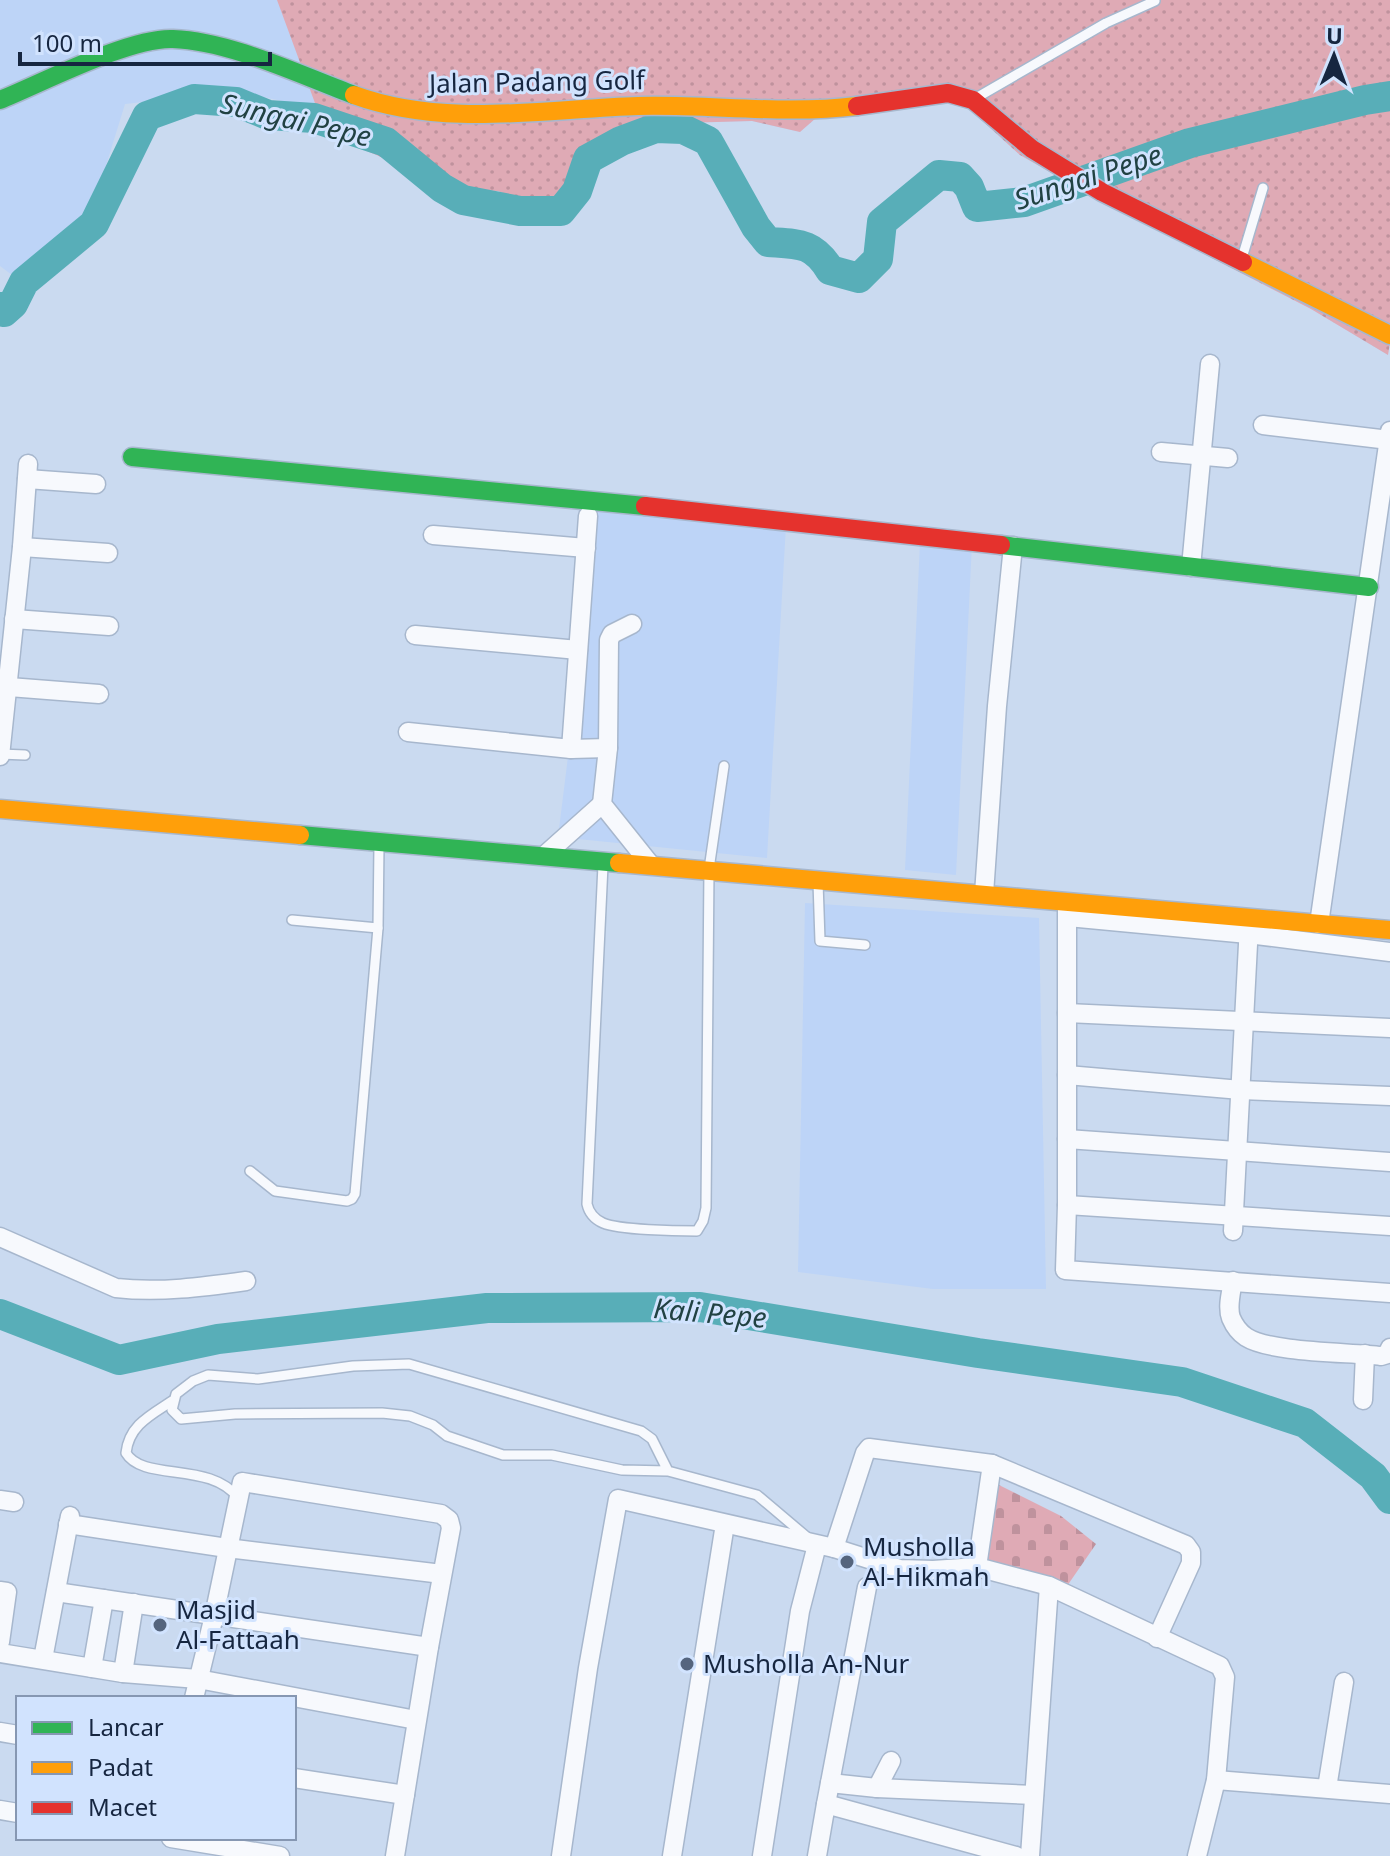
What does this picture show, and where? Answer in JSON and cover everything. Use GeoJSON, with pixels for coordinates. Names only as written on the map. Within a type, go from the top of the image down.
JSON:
{"type":"FeatureCollection","features":[{"type":"Feature","properties":{"kind":"street","name":"Jalan Padang Golf"},"geometry":{"type":"LineString","coordinates":[[0,100],[134,45],[173,39],[220,46],[362,98],[430,112],[499,113],[640,106],[830,107],[948,93],[973,100]]}},
{"type":"Feature","properties":{"kind":"street"},"geometry":{"type":"LineString","coordinates":[[973,100],[1032,149],[1071,175],[1390,335]]}},
{"type":"Feature","properties":{"kind":"street"},"geometry":{"type":"LineString","coordinates":[[1191,567],[1210,364]]}},
{"type":"Feature","properties":{"kind":"street"},"geometry":{"type":"LineString","coordinates":[[1263,425],[1389,435],[1319,924]]}},
{"type":"Feature","properties":{"kind":"street"},"geometry":{"type":"LineString","coordinates":[[1161,452],[1228,458]]}},
{"type":"Feature","properties":{"kind":"street"},"geometry":{"type":"LineString","coordinates":[[132,457],[440,483],[1369,587]]}},
{"type":"Feature","properties":{"kind":"street"},"geometry":{"type":"LineString","coordinates":[[0,755],[28,472],[96,484]]}},
{"type":"Feature","properties":{"kind":"street"},"geometry":{"type":"LineString","coordinates":[[571,749],[588,516]]}},
{"type":"Feature","properties":{"kind":"street"},"geometry":{"type":"LineString","coordinates":[[433,535],[586,548]]}},
{"type":"Feature","properties":{"kind":"street"},"geometry":{"type":"LineString","coordinates":[[984,894],[997,706],[1013,546]]}},
{"type":"Feature","properties":{"kind":"street"},"geometry":{"type":"LineString","coordinates":[[22,547],[108,553]]}},
{"type":"Feature","properties":{"kind":"street"},"geometry":{"type":"LineString","coordinates":[[14,619],[109,626]]}},
{"type":"Feature","properties":{"kind":"street"},"geometry":{"type":"LineString","coordinates":[[545,855],[602,804],[608,748],[609,640],[612,634],[632,624]]}},
{"type":"Feature","properties":{"kind":"street"},"geometry":{"type":"LineString","coordinates":[[415,635],[578,650]]}},
{"type":"Feature","properties":{"kind":"street"},"geometry":{"type":"LineString","coordinates":[[9,687],[99,694]]}},
{"type":"Feature","properties":{"kind":"street"},"geometry":{"type":"LineString","coordinates":[[408,732],[571,749],[608,748]]}},
{"type":"Feature","properties":{"kind":"street"},"geometry":{"type":"LineString","coordinates":[[602,804],[650,864]]}},
{"type":"Feature","properties":{"kind":"street"},"geometry":{"type":"LineString","coordinates":[[0,809],[984,894],[1249,926],[1390,952]]}},
{"type":"Feature","properties":{"kind":"street"},"geometry":{"type":"LineString","coordinates":[[1390,930],[1319,924],[1249,926],[1068,913],[1064,1267],[1067,1271],[1390,1293]]}},
{"type":"Feature","properties":{"kind":"street"},"geometry":{"type":"LineString","coordinates":[[1233,1224],[1249,926]]}},
{"type":"Feature","properties":{"kind":"street"},"geometry":{"type":"LineString","coordinates":[[1067,1013],[1390,1028]]}},
{"type":"Feature","properties":{"kind":"street"},"geometry":{"type":"LineString","coordinates":[[1067,1075],[1241,1090],[1390,1096]]}},
{"type":"Feature","properties":{"kind":"street"},"geometry":{"type":"LineString","coordinates":[[1067,1139],[1390,1162]]}},
{"type":"Feature","properties":{"kind":"street"},"geometry":{"type":"LineString","coordinates":[[1067,1205],[1233,1224],[1390,1226]]}},
{"type":"Feature","properties":{"kind":"street"},"geometry":{"type":"LineString","coordinates":[[0,1237],[116,1288],[202,1287],[246,1281]]}},
{"type":"Feature","properties":{"kind":"street"},"geometry":{"type":"LineString","coordinates":[[1233,1281],[1229,1307],[1231,1318],[1247,1338],[1312,1351],[1381,1356],[1388,1354],[1390,1348]]}},
{"type":"Feature","properties":{"kind":"street"},"geometry":{"type":"LineString","coordinates":[[1363,1400],[1365,1354]]}},
{"type":"Feature","properties":{"kind":"street"},"geometry":{"type":"LineString","coordinates":[[762,1856],[800,1611],[869,1448],[992,1464],[1186,1545],[1191,1552],[1191,1563],[1157,1638]]}},
{"type":"Feature","properties":{"kind":"street"},"geometry":{"type":"LineString","coordinates":[[977,1567],[992,1464]]}},
{"type":"Feature","properties":{"kind":"street"},"geometry":{"type":"LineString","coordinates":[[194,1696],[242,1482],[441,1514],[449,1520],[451,1528],[395,1856]]}},
{"type":"Feature","properties":{"kind":"street"},"geometry":{"type":"LineString","coordinates":[[561,1856],[588,1668],[618,1499],[826,1546],[900,1569],[977,1567],[1049,1586],[1220,1666],[1225,1677],[1216,1780],[1197,1856]]}},
{"type":"Feature","properties":{"kind":"street"},"geometry":{"type":"LineString","coordinates":[[43,1659],[69,1520],[227,1548],[442,1574]]}},
{"type":"Feature","properties":{"kind":"street"},"geometry":{"type":"LineString","coordinates":[[672,1856],[725,1524]]}},
{"type":"Feature","properties":{"kind":"street"},"geometry":{"type":"LineString","coordinates":[[1030,1856],[1049,1586]]}},
{"type":"Feature","properties":{"kind":"street"},"geometry":{"type":"LineString","coordinates":[[817,1856],[867,1587]]}},
{"type":"Feature","properties":{"kind":"street"},"geometry":{"type":"LineString","coordinates":[[0,1591],[7,1592],[0,1642]]}},
{"type":"Feature","properties":{"kind":"street"},"geometry":{"type":"LineString","coordinates":[[56,1592],[429,1647]]}},
{"type":"Feature","properties":{"kind":"street"},"geometry":{"type":"LineString","coordinates":[[92,1668],[104,1599]]}},
{"type":"Feature","properties":{"kind":"street"},"geometry":{"type":"LineString","coordinates":[[123,1673],[134,1603]]}},
{"type":"Feature","properties":{"kind":"street"},"geometry":{"type":"LineString","coordinates":[[0,1653],[123,1673],[198,1679],[288,1696]]}},
{"type":"Feature","properties":{"kind":"street"},"geometry":{"type":"LineString","coordinates":[[1327,1788],[1344,1682]]}},
{"type":"Feature","properties":{"kind":"street"},"geometry":{"type":"LineString","coordinates":[[296,1697],[416,1720]]}},
{"type":"Feature","properties":{"kind":"street"},"geometry":{"type":"LineString","coordinates":[[877,1788],[891,1761]]}},
{"type":"Feature","properties":{"kind":"street"},"geometry":{"type":"LineString","coordinates":[[296,1778],[405,1795]]}},
{"type":"Feature","properties":{"kind":"street"},"geometry":{"type":"LineString","coordinates":[[1216,1780],[1390,1794]]}},
{"type":"Feature","properties":{"kind":"street"},"geometry":{"type":"LineString","coordinates":[[830,1783],[1034,1795]]}},
{"type":"Feature","properties":{"kind":"street"},"geometry":{"type":"LineString","coordinates":[[826,1804],[1016,1856]]}},
{"type":"Feature","properties":{"kind":"street"},"geometry":{"type":"LineString","coordinates":[[190,1849],[269,1855]]}},
{"type":"Feature","properties":{"kind":"lane"},"geometry":{"type":"LineString","coordinates":[[973,100],[1106,23],[1155,1]]}},
{"type":"Feature","properties":{"kind":"lane"},"geometry":{"type":"LineString","coordinates":[[1241,262],[1263,188]]}},
{"type":"Feature","properties":{"kind":"lane"},"geometry":{"type":"LineString","coordinates":[[0,755],[25,755]]}},
{"type":"Feature","properties":{"kind":"lane"},"geometry":{"type":"LineString","coordinates":[[603,860],[589,1213],[604,1224],[669,1232],[697,1231],[706,1208],[709,869],[724,766]]}},
{"type":"Feature","properties":{"kind":"lane"},"geometry":{"type":"LineString","coordinates":[[250,1171],[275,1191],[347,1201],[355,1194],[378,928],[379,841]]}},
{"type":"Feature","properties":{"kind":"lane"},"geometry":{"type":"LineString","coordinates":[[817,879],[820,941],[865,945]]}},
{"type":"Feature","properties":{"kind":"lane"},"geometry":{"type":"LineString","coordinates":[[292,920],[378,928]]}},
{"type":"Feature","properties":{"kind":"lane"},"geometry":{"type":"LineString","coordinates":[[239,1499],[232,1490],[210,1479],[183,1471],[142,1467],[131,1462],[126,1453],[131,1433],[137,1425],[172,1401],[193,1381],[208,1375],[258,1379],[353,1366],[409,1364],[641,1431],[652,1439],[668,1471]]}},
{"type":"Feature","properties":{"kind":"lane"},"geometry":{"type":"LineString","coordinates":[[172,1401],[172,1410],[181,1419],[250,1414],[382,1413],[410,1416],[433,1425],[447,1436],[503,1455],[552,1455],[622,1470],[668,1471],[757,1495],[826,1546]]}},
{"type":"Feature","properties":{"kind":"shaded area"},"geometry":{"type":"Polygon","coordinates":[[[0,0],[1390,0],[1388,355],[1311,309],[1020,155],[967,107],[945,101],[816,118],[800,132],[752,121],[646,124],[633,151],[610,148],[595,160],[574,200],[531,204],[498,191],[471,190],[353,145],[356,123],[282,101],[240,92],[197,88],[152,101],[125,104],[92,211],[16,278],[0,266],[0,0]]]}},
{"type":"Feature","properties":{"kind":"shaded area"},"geometry":{"type":"Polygon","coordinates":[[[591,506],[786,525],[767,858],[558,837],[581,652],[591,506]]]}},
{"type":"Feature","properties":{"kind":"shaded area"},"geometry":{"type":"Polygon","coordinates":[[[920,543],[972,543],[956,875],[905,870],[920,543]]]}},
{"type":"Feature","properties":{"kind":"shaded area"},"geometry":{"type":"Polygon","coordinates":[[[805,903],[1039,918],[1046,1289],[933,1289],[798,1272],[805,903]]]}},
{"type":"Feature","properties":{"kind":"green space"},"geometry":{"type":"Polygon","coordinates":[[[277,0],[1390,0],[1388,355],[1311,309],[1097,199],[1020,155],[967,107],[945,101],[816,118],[800,132],[752,121],[646,124],[633,151],[610,148],[595,160],[574,200],[531,204],[498,191],[471,190],[353,145],[356,123],[319,114],[277,0]]]}},
{"type":"Feature","properties":{"kind":"green space"},"geometry":{"type":"Polygon","coordinates":[[[999,1485],[1061,1516],[1096,1544],[1065,1589],[987,1562],[983,1554],[999,1485]]]}},
{"type":"Feature","properties":{"kind":"waterway","name":"Sungai Pepe"},"geometry":{"type":"LineString","coordinates":[[0,307],[4,312],[13,304],[24,282],[94,224],[147,116],[194,99],[236,102],[268,115],[314,118],[386,142],[442,188],[463,200],[520,211],[561,211],[577,191],[588,159],[621,141],[656,128],[683,129],[708,141],[756,227],[768,242],[804,246],[817,254],[830,270],[859,278],[878,259],[882,222],[939,175],[960,177],[969,187],[977,207],[1024,202],[1190,143],[1390,96]]}},
{"type":"Feature","properties":{"kind":"waterway","name":"Kali Pepe"},"geometry":{"type":"LineString","coordinates":[[0,1314],[119,1360],[218,1339],[487,1308],[700,1307],[978,1353],[1182,1382],[1305,1423],[1373,1476],[1390,1499]]}},
{"type":"Feature","properties":{"kind":"traffic: fast"},"geometry":{"type":"LineString","coordinates":[[0,100],[110,53],[155,40],[173,39],[241,52],[354,95]]}},
{"type":"Feature","properties":{"kind":"traffic: fast"},"geometry":{"type":"LineString","coordinates":[[132,457],[645,506]]}},
{"type":"Feature","properties":{"kind":"traffic: fast"},"geometry":{"type":"LineString","coordinates":[[1001,545],[1369,587]]}},
{"type":"Feature","properties":{"kind":"traffic: fast"},"geometry":{"type":"LineString","coordinates":[[300,835],[619,863]]}},
{"type":"Feature","properties":{"kind":"traffic: slow"},"geometry":{"type":"LineString","coordinates":[[354,95],[388,105],[459,114],[638,106],[802,110],[857,106]]}},
{"type":"Feature","properties":{"kind":"traffic: slow"},"geometry":{"type":"LineString","coordinates":[[1243,262],[1390,335]]}},
{"type":"Feature","properties":{"kind":"traffic: slow"},"geometry":{"type":"LineString","coordinates":[[0,809],[300,835]]}},
{"type":"Feature","properties":{"kind":"traffic: slow"},"geometry":{"type":"LineString","coordinates":[[619,863],[1390,930]]}},
{"type":"Feature","properties":{"kind":"traffic: jam"},"geometry":{"type":"LineString","coordinates":[[857,106],[948,93],[973,100],[1032,149],[1102,192],[1243,262]]}},
{"type":"Feature","properties":{"kind":"traffic: jam"},"geometry":{"type":"LineString","coordinates":[[645,506],[1001,545]]}},
{"type":"Feature","properties":{"kind":"place","name":"Musholla Al-Hikmah"},"geometry":{"type":"Point","coordinates":[847,1562]}},
{"type":"Feature","properties":{"kind":"place","name":"Masjid Al-Fattaah"},"geometry":{"type":"Point","coordinates":[160,1625]}},
{"type":"Feature","properties":{"kind":"place","name":"Musholla An-Nur"},"geometry":{"type":"Point","coordinates":[687,1664]}}]}
